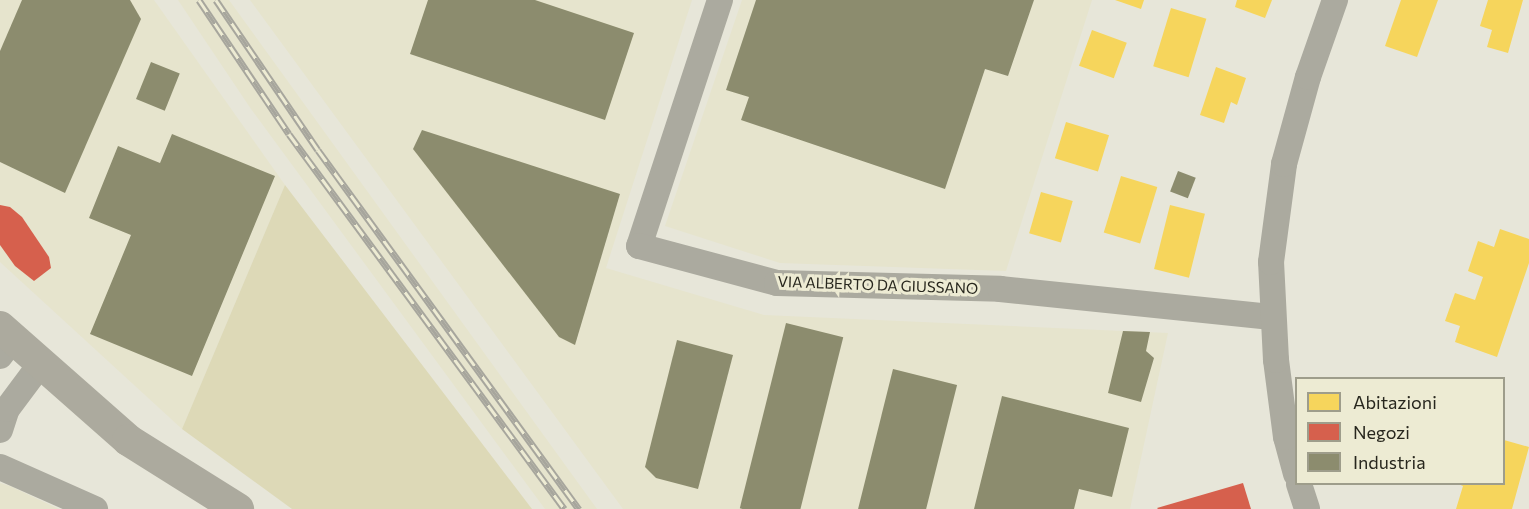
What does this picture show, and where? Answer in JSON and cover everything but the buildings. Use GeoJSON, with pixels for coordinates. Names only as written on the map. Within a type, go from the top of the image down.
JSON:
{"type":"FeatureCollection","features":[{"type":"Feature","properties":{"kind":"main road"},"geometry":{"type":"LineString","coordinates":[[4,341],[39,366],[136,446],[238,509]]}},
{"type":"Feature","properties":{"kind":"street","name":"VIA ALBERTO DA GIUSSANO"},"geometry":{"type":"LineString","coordinates":[[720,0],[639,246],[777,283],[1000,289],[1272,317]]}},
{"type":"Feature","properties":{"kind":"street"},"geometry":{"type":"LineString","coordinates":[[1295,470],[1286,437],[1272,317],[1271,262],[1284,164],[1308,77],[1335,0]]}},
{"type":"Feature","properties":{"kind":"street"},"geometry":{"type":"LineString","coordinates":[[0,430],[7,409],[39,366]]}},
{"type":"Feature","properties":{"kind":"street"},"geometry":{"type":"LineString","coordinates":[[0,467],[95,509]]}},
{"type":"Feature","properties":{"kind":"street"},"geometry":{"type":"LineString","coordinates":[[1300,485],[1306,509]]}},
{"type":"Feature","properties":{"kind":"shaded area"},"geometry":{"type":"Polygon","coordinates":[[[0,0],[154,0],[285,185],[182,429],[0,262],[0,0]]]}},
{"type":"Feature","properties":{"kind":"shaded area"},"geometry":{"type":"Polygon","coordinates":[[[178,0],[229,0],[597,509],[545,509],[251,109],[178,0]]]}},
{"type":"Feature","properties":{"kind":"shaded area"},"geometry":{"type":"Polygon","coordinates":[[[250,0],[692,0],[606,268],[764,315],[1168,333],[1130,509],[623,509],[250,0]]]}},
{"type":"Feature","properties":{"kind":"shaded area"},"geometry":{"type":"Polygon","coordinates":[[[742,0],[1092,0],[1006,271],[780,263],[665,226],[742,0]]]}},
{"type":"Feature","properties":{"kind":"shaded area"},"geometry":{"type":"Polygon","coordinates":[[[285,185],[532,509],[292,509],[182,429],[285,185]]]}},
{"type":"Feature","properties":{"kind":"shaded area"},"geometry":{"type":"Polygon","coordinates":[[[0,483],[10,486],[59,509],[0,509],[0,483]]]}},
{"type":"Feature","properties":{"kind":"railway"},"geometry":{"type":"LineString","coordinates":[[199,0],[289,134],[564,509]]}},
{"type":"Feature","properties":{"kind":"railway"},"geometry":{"type":"LineString","coordinates":[[216,0],[318,150],[579,509]]}}]}
